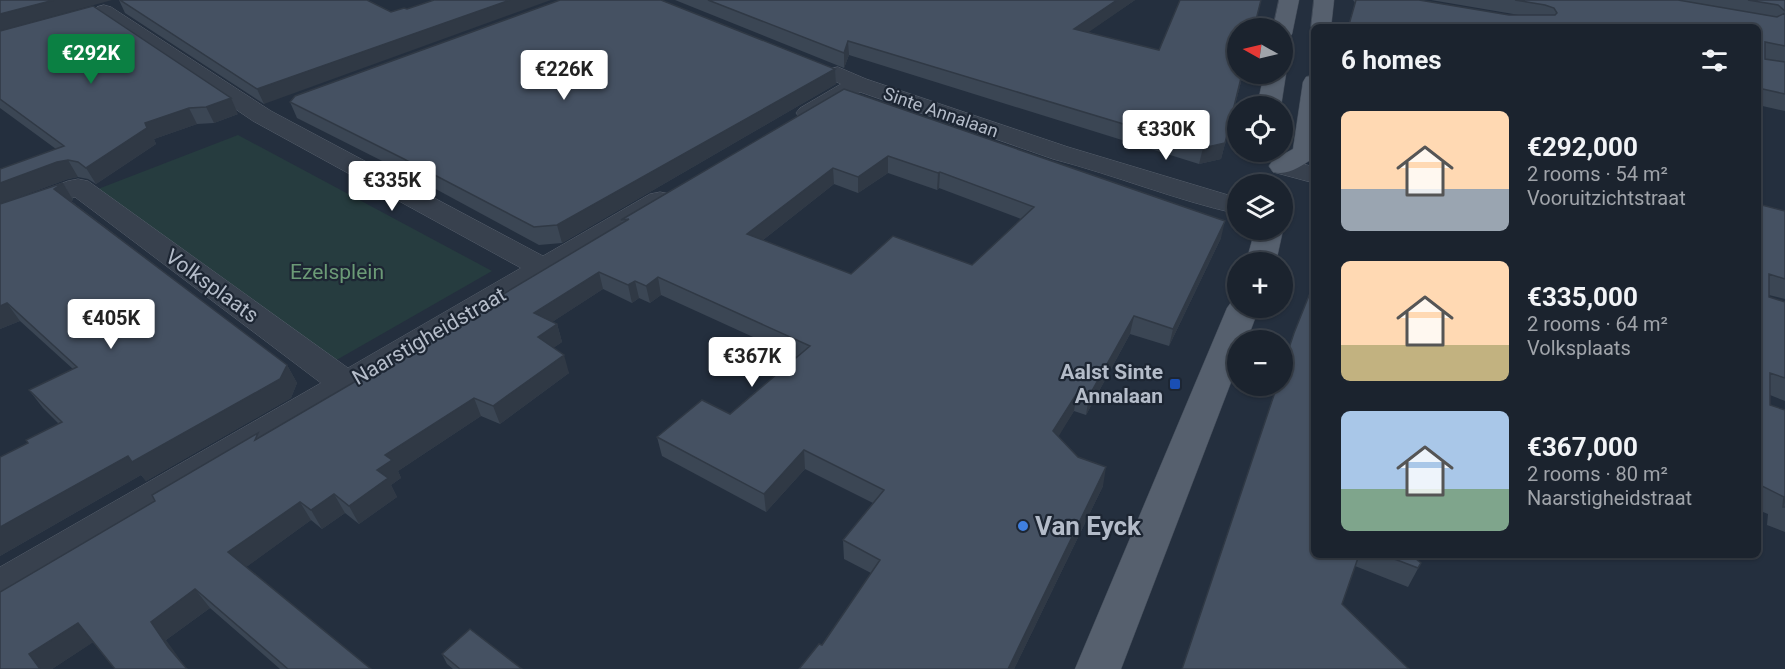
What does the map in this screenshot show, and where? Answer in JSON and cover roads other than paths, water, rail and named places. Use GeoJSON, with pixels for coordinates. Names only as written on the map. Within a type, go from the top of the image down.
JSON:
{"type":"FeatureCollection","features":[{"type":"Feature","properties":{"kind":"main road"},"geometry":{"type":"LineString","coordinates":[[1285,18],[1289,0]]}},
{"type":"Feature","properties":{"kind":"main road"},"geometry":{"type":"LineString","coordinates":[[1321,24],[1324,0]]}},
{"type":"Feature","properties":{"kind":"main road"},"geometry":{"type":"LineString","coordinates":[[1281,174],[1305,153],[1311,106]]}},
{"type":"Feature","properties":{"kind":"main road"},"geometry":{"type":"LineString","coordinates":[[1098,669],[1239,318]]}},
{"type":"Feature","properties":{"kind":"street"},"geometry":{"type":"LineString","coordinates":[[81,17],[134,3]]}},
{"type":"Feature","properties":{"kind":"street"},"geometry":{"type":"LineString","coordinates":[[104,11],[543,268]]}},
{"type":"Feature","properties":{"kind":"street","name":"Sinte Annalaan"},"geometry":{"type":"LineString","coordinates":[[815,64],[858,84],[1062,154],[1082,158],[1227,204]]}},
{"type":"Feature","properties":{"kind":"street"},"geometry":{"type":"LineString","coordinates":[[785,126],[858,84]]}},
{"type":"Feature","properties":{"kind":"street"},"geometry":{"type":"LineString","coordinates":[[1293,176],[1311,176]]}},
{"type":"Feature","properties":{"kind":"street"},"geometry":{"type":"LineString","coordinates":[[1293,182],[1311,190]]}},
{"type":"Feature","properties":{"kind":"street","name":"Naarstigheidstraat"},"geometry":{"type":"LineString","coordinates":[[0,588],[684,186]]}},
{"type":"Feature","properties":{"kind":"street","name":"Volksplaats"},"geometry":{"type":"LineString","coordinates":[[0,215],[78,187],[346,384]]}},
{"type":"Feature","properties":{"kind":"place","name":"Aalst Sinte Annalaan"},"geometry":{"type":"Point","coordinates":[1175,384]}},
{"type":"Feature","properties":{"kind":"place","name":"Van Eyck"},"geometry":{"type":"Point","coordinates":[1023,526]}},
{"type":"Feature","properties":{"kind":"park label","name":"Ezelsplein"},"geometry":{"type":"Point","coordinates":[337,272]}}]}
